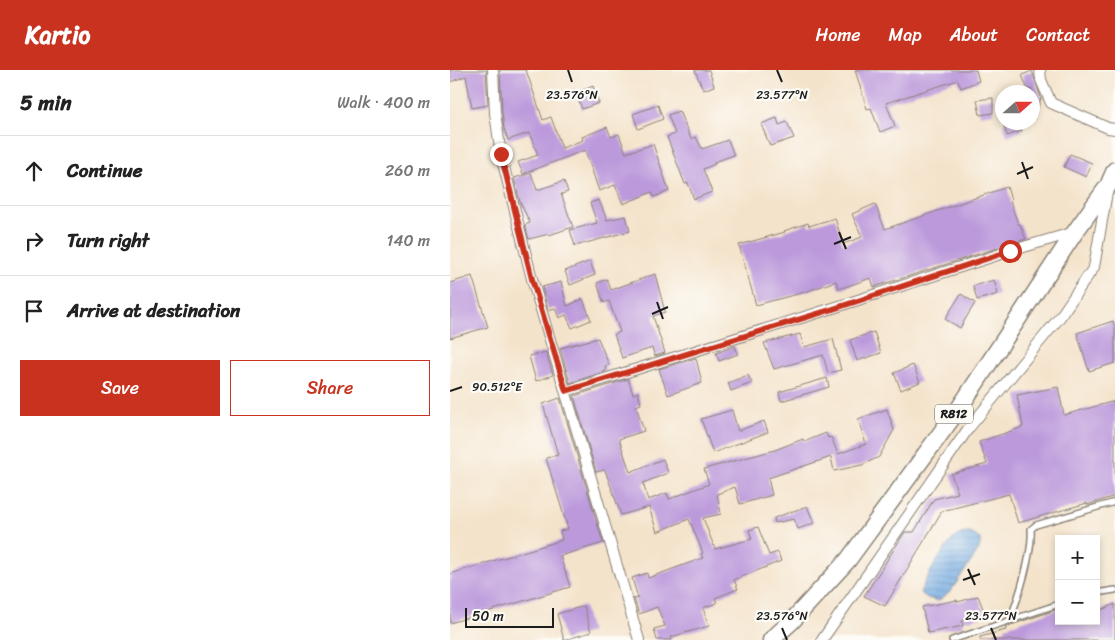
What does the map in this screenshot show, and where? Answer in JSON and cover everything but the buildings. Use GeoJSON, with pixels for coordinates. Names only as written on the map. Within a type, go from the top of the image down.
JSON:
{"type":"FeatureCollection","features":[{"type":"Feature","properties":{"kind":"main road","name":"R812"},"geometry":{"type":"LineString","coordinates":[[770,640],[791,622],[848,560],[960,406],[1075,232],[1108,186],[1115,170]]}},
{"type":"Feature","properties":{"kind":"street"},"geometry":{"type":"LineString","coordinates":[[493,70],[495,113],[501,154],[532,279],[639,640]]}},
{"type":"Feature","properties":{"kind":"street"},"geometry":{"type":"LineString","coordinates":[[1040,70],[1041,80],[1051,104],[1108,128],[1115,129]]}},
{"type":"Feature","properties":{"kind":"street"},"geometry":{"type":"LineString","coordinates":[[822,640],[968,429],[1060,318],[1094,266],[1108,186]]}},
{"type":"Feature","properties":{"kind":"street"},"geometry":{"type":"LineString","coordinates":[[566,391],[1075,232]]}},
{"type":"Feature","properties":{"kind":"lane"},"geometry":{"type":"LineString","coordinates":[[1010,619],[1016,606],[1024,573],[1029,550],[1030,529],[1036,525],[1115,502]]}},
{"type":"Feature","properties":{"kind":"lane"},"geometry":{"type":"LineString","coordinates":[[1100,593],[1115,590]]}},
{"type":"Feature","properties":{"kind":"lane"},"geometry":{"type":"LineString","coordinates":[[952,640],[1055,605]]}},
{"type":"Feature","properties":{"kind":"water"},"geometry":{"type":"Polygon","coordinates":[[[964,533],[971,533],[981,540],[979,550],[950,592],[938,601],[920,593],[931,570],[954,538],[964,533]]]}},
{"type":"Feature","properties":{"kind":"route"},"geometry":{"type":"LineString","coordinates":[[501,154],[532,279],[566,391],[830,310],[1010,251]]}}]}
